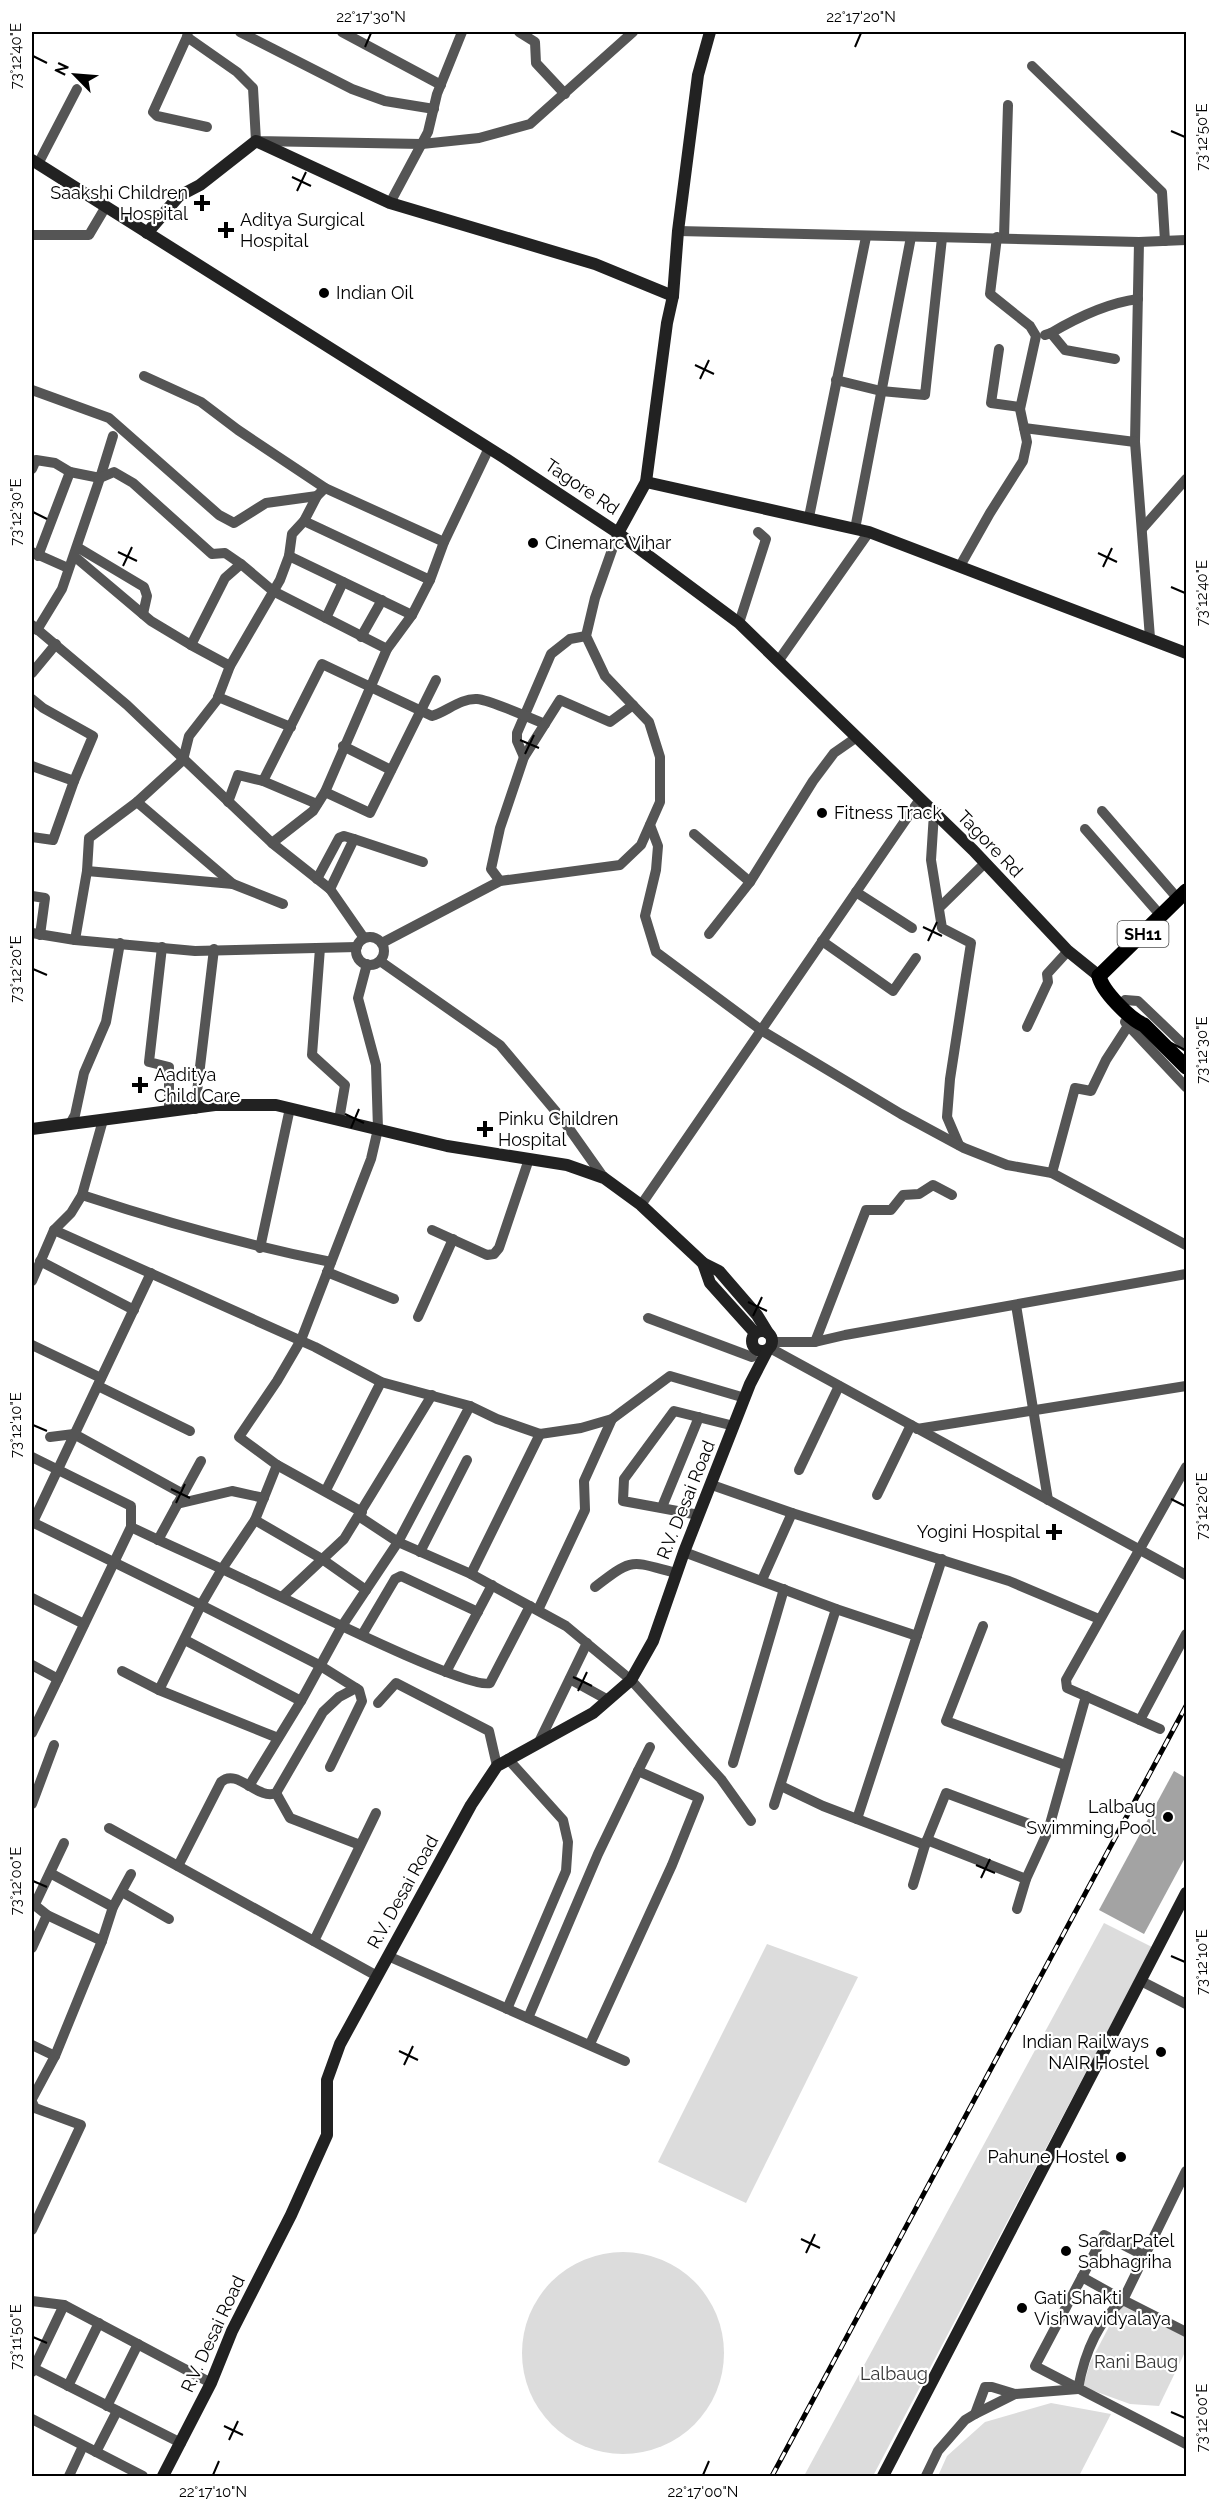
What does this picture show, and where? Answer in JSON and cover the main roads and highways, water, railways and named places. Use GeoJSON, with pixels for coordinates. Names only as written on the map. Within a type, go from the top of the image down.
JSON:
{"type":"FeatureCollection","features":[{"type":"Feature","properties":{"kind":"main road","name":"SH11"},"geometry":{"type":"LineString","coordinates":[[1183,896],[1099,976],[1100,984],[1186,1066]]}},
{"type":"Feature","properties":{"kind":"railway"},"geometry":{"type":"LineString","coordinates":[[772,2476],[1186,1706]]}},
{"type":"Feature","properties":{"kind":"place","name":"Saakshi Children Hospital"},"geometry":{"type":"Point","coordinates":[202,203]}},
{"type":"Feature","properties":{"kind":"place","name":"Aditya Surgical Hospital"},"geometry":{"type":"Point","coordinates":[226,230]}},
{"type":"Feature","properties":{"kind":"place","name":"Indian Oil"},"geometry":{"type":"Point","coordinates":[324,293]}},
{"type":"Feature","properties":{"kind":"place","name":"Cinemarc Vihar"},"geometry":{"type":"Point","coordinates":[533,543]}},
{"type":"Feature","properties":{"kind":"place","name":"Fitness Track"},"geometry":{"type":"Point","coordinates":[822,813]}},
{"type":"Feature","properties":{"kind":"place","name":"Aaditya Child Care"},"geometry":{"type":"Point","coordinates":[140,1085]}},
{"type":"Feature","properties":{"kind":"place","name":"Pinku Children Hospital"},"geometry":{"type":"Point","coordinates":[485,1129]}},
{"type":"Feature","properties":{"kind":"place","name":"Yogini Hospital"},"geometry":{"type":"Point","coordinates":[1054,1532]}},
{"type":"Feature","properties":{"kind":"place","name":"Lalbaug Swimming Pool"},"geometry":{"type":"Point","coordinates":[1168,1817]}},
{"type":"Feature","properties":{"kind":"place","name":"Indian Railways NAIR Hostel"},"geometry":{"type":"Point","coordinates":[1161,2052]}},
{"type":"Feature","properties":{"kind":"place","name":"Pahune Hostel"},"geometry":{"type":"Point","coordinates":[1121,2157]}},
{"type":"Feature","properties":{"kind":"place","name":"SardarPatel Sabhagriha"},"geometry":{"type":"Point","coordinates":[1066,2251]}},
{"type":"Feature","properties":{"kind":"place","name":"Gati Shakti Vishwavidyalaya"},"geometry":{"type":"Point","coordinates":[1022,2308]}},
{"type":"Feature","properties":{"kind":"park label","name":"Rani Baug"},"geometry":{"type":"Point","coordinates":[1136,2362]}},
{"type":"Feature","properties":{"kind":"park label","name":"Lalbaug"},"geometry":{"type":"Point","coordinates":[894,2374]}}]}
